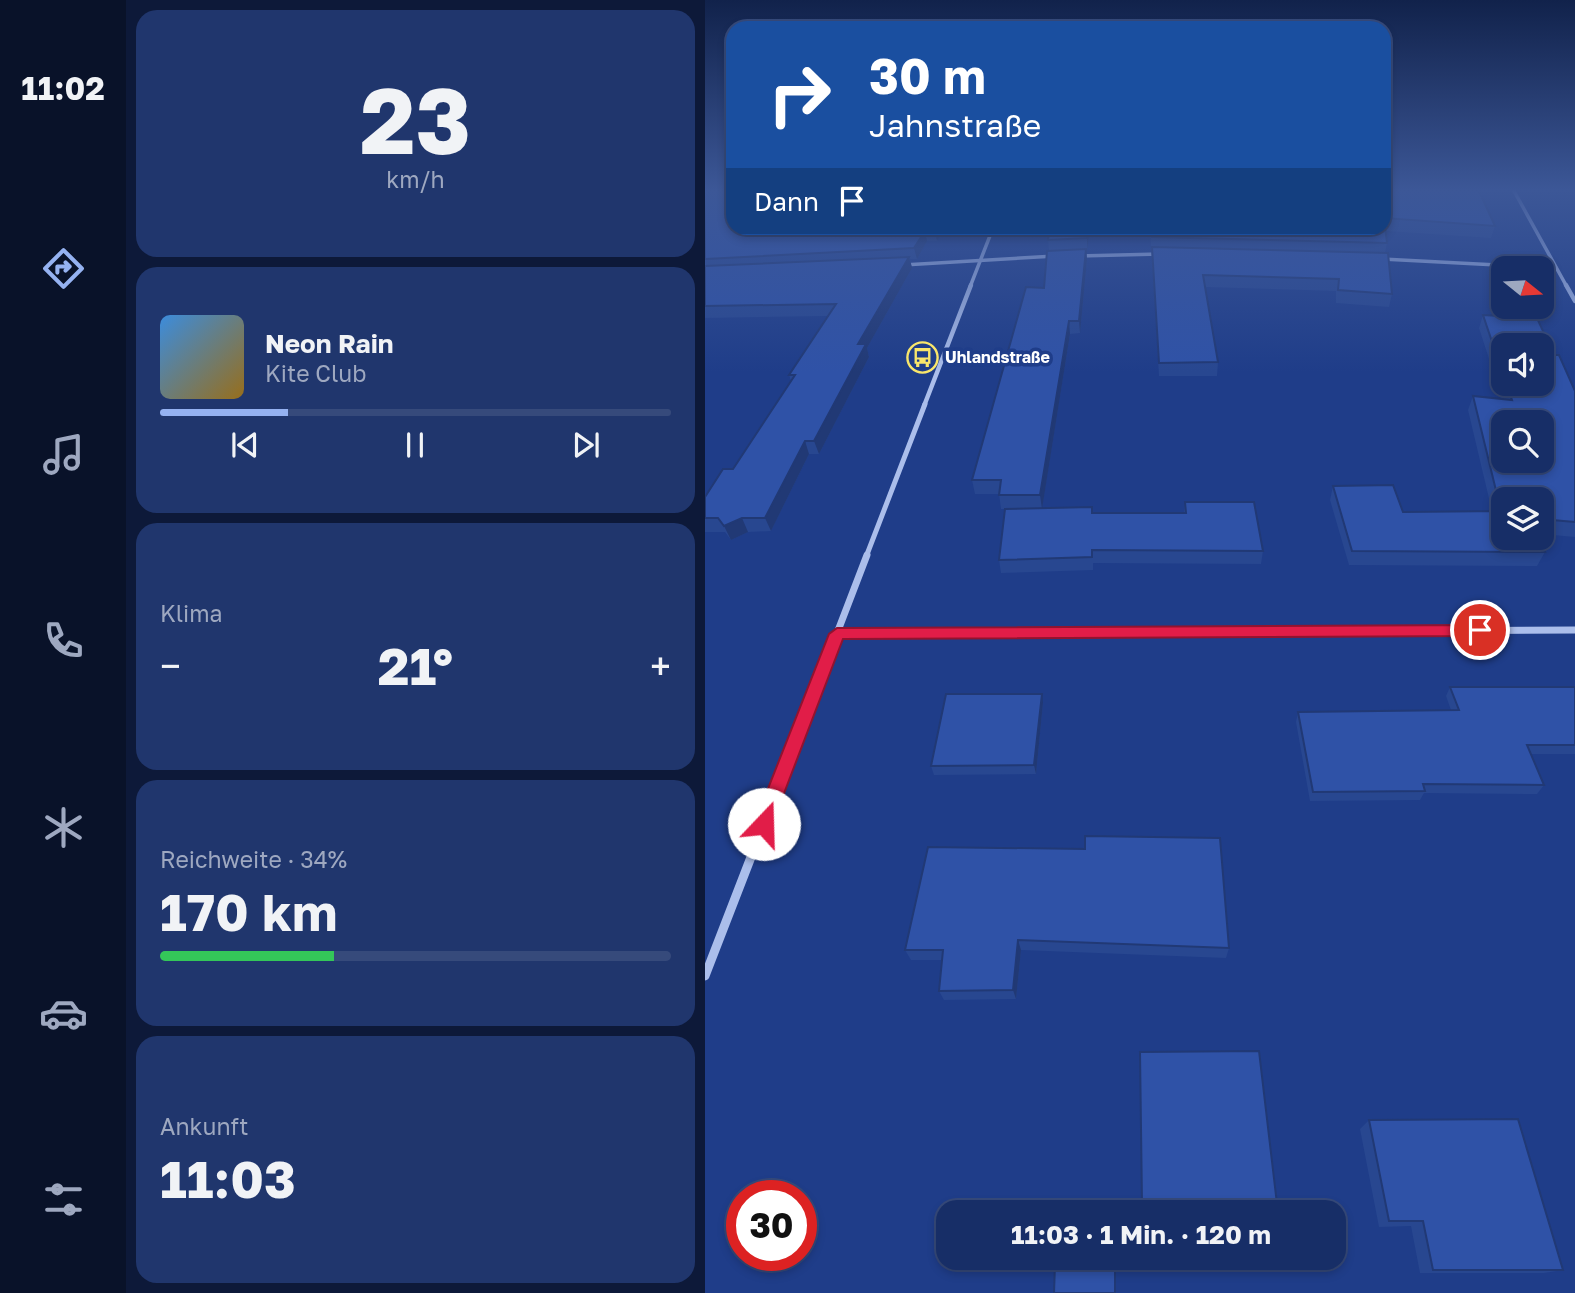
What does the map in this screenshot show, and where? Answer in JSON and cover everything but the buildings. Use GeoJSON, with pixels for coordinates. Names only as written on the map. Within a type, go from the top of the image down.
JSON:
{"type":"FeatureCollection","features":[{"type":"Feature","properties":{"kind":"street"},"geometry":{"type":"LineString","coordinates":[[705,975],[984,251]]}},
{"type":"Feature","properties":{"kind":"street"},"geometry":{"type":"LineString","coordinates":[[1547,251],[1575,301]]}},
{"type":"Feature","properties":{"kind":"street"},"geometry":{"type":"LineString","coordinates":[[1075,256],[1167,254]]}},
{"type":"Feature","properties":{"kind":"street"},"geometry":{"type":"LineString","coordinates":[[901,265],[1061,256]]}},
{"type":"Feature","properties":{"kind":"street"},"geometry":{"type":"LineString","coordinates":[[1376,259],[1556,268]]}},
{"type":"Feature","properties":{"kind":"street"},"geometry":{"type":"LineString","coordinates":[[837,634],[1575,629]]}},
{"type":"Feature","properties":{"kind":"place","name":"Uhlandstraße"},"geometry":{"type":"Point","coordinates":[922,357]}},
{"type":"Feature","properties":{"kind":"route"},"geometry":{"type":"LineString","coordinates":[[764,824],[837,634],[1480,630]]}}]}
